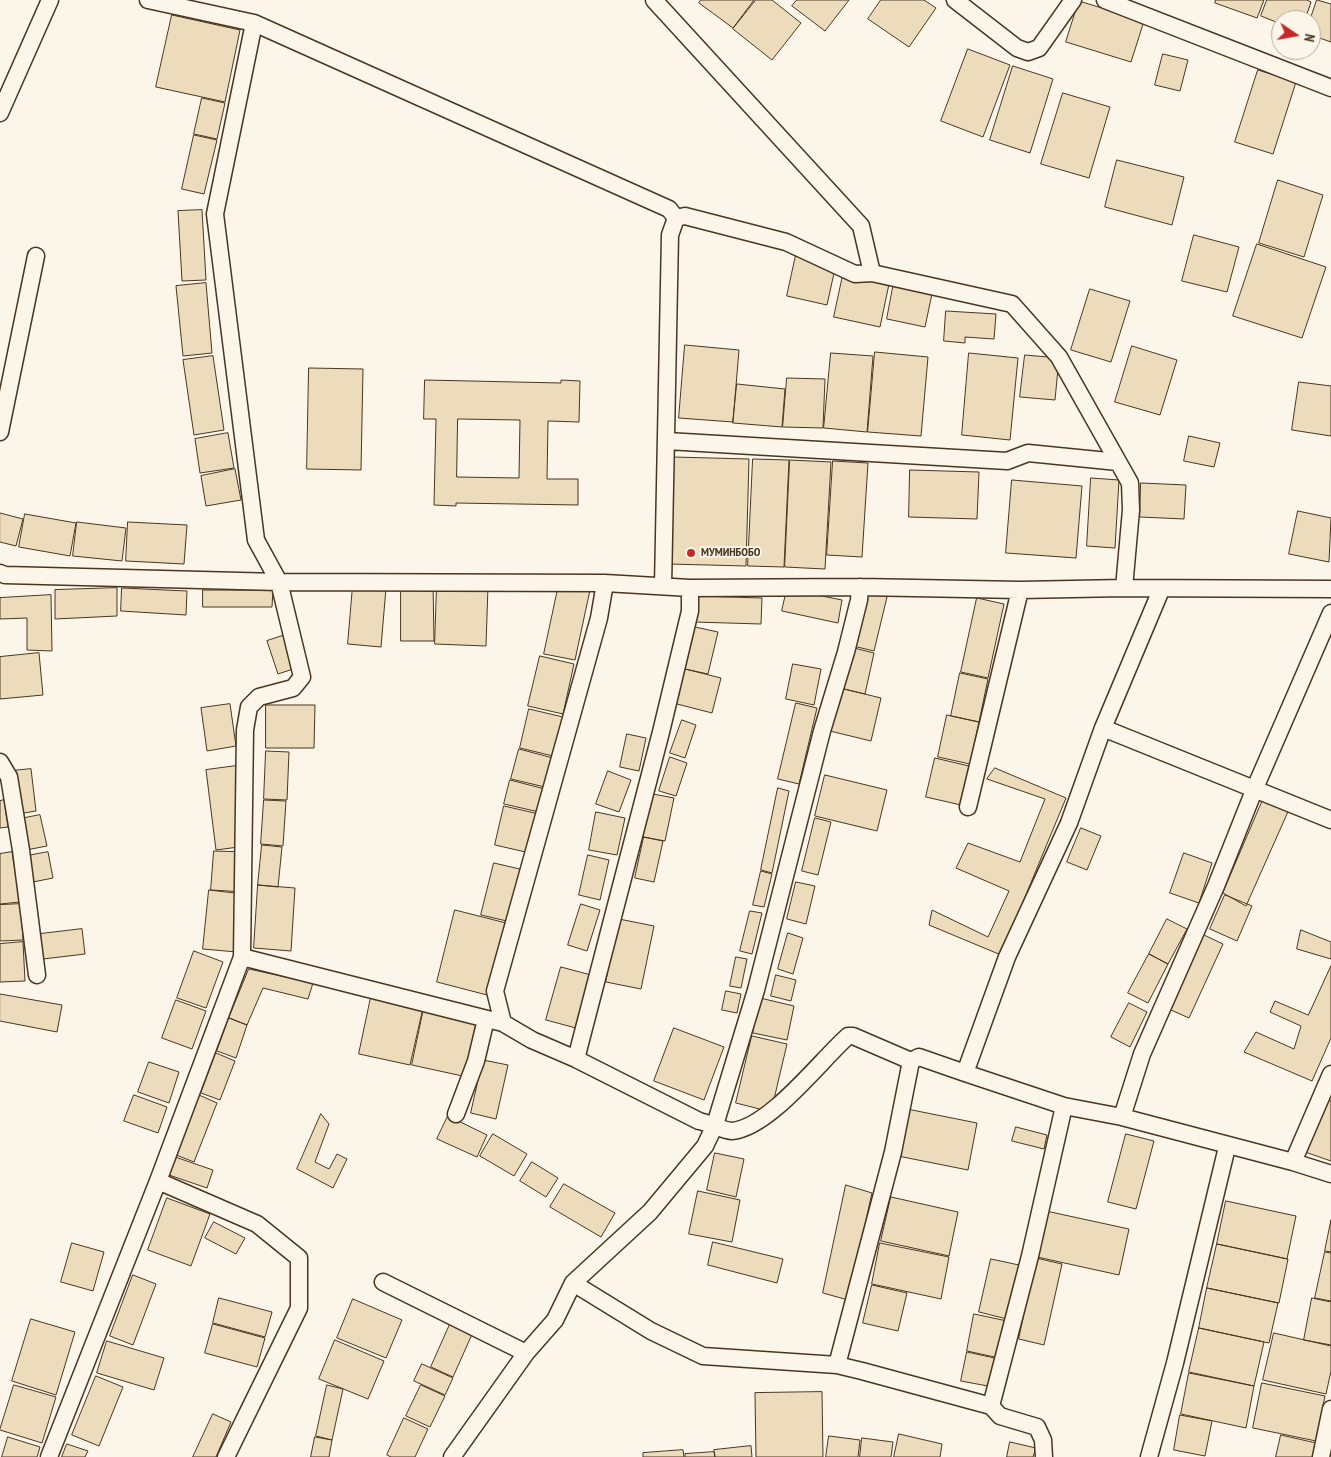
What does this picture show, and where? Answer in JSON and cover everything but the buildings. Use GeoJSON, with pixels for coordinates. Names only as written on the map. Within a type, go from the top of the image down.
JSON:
{"type":"FeatureCollection","features":[{"type":"Feature","properties":{"kind":"street"},"geometry":{"type":"LineString","coordinates":[[0,113],[50,0]]}},
{"type":"Feature","properties":{"kind":"street"},"geometry":{"type":"LineString","coordinates":[[148,0],[254,23],[669,209],[676,218]]}},
{"type":"Feature","properties":{"kind":"street"},"geometry":{"type":"LineString","coordinates":[[654,0],[861,226],[872,273]]}},
{"type":"Feature","properties":{"kind":"street"},"geometry":{"type":"LineString","coordinates":[[954,0],[1017,48],[1028,52],[1039,48],[1072,0]]}},
{"type":"Feature","properties":{"kind":"street"},"geometry":{"type":"LineString","coordinates":[[1105,0],[1331,88]]}},
{"type":"Feature","properties":{"kind":"street"},"geometry":{"type":"LineString","coordinates":[[49,1457],[158,1181],[242,957],[245,730],[249,706],[259,696],[293,688],[302,677],[279,582],[256,540],[215,214],[254,23]]}},
{"type":"Feature","properties":{"kind":"street"},"geometry":{"type":"LineString","coordinates":[[676,218],[685,216],[786,242],[855,274],[872,273],[1012,304],[1059,357],[1130,484],[1132,510],[1124,588]]}},
{"type":"Feature","properties":{"kind":"street"},"geometry":{"type":"LineString","coordinates":[[663,586],[670,235],[676,218]]}},
{"type":"Feature","properties":{"kind":"street"},"geometry":{"type":"LineString","coordinates":[[0,432],[36,256]]}},
{"type":"Feature","properties":{"kind":"street"},"geometry":{"type":"LineString","coordinates":[[667,441],[1007,461],[1028,453],[1118,462]]}},
{"type":"Feature","properties":{"kind":"street"},"geometry":{"type":"LineString","coordinates":[[0,573],[5,575],[279,582],[605,583],[690,588],[1331,589]]}},
{"type":"Feature","properties":{"kind":"street"},"geometry":{"type":"LineString","coordinates":[[503,1023],[495,991],[598,618],[605,583]]}},
{"type":"Feature","properties":{"kind":"street"},"geometry":{"type":"LineString","coordinates":[[452,1457],[526,1353],[554,1320],[573,1283],[650,1212],[705,1146],[715,1124],[759,981],[822,731],[849,643],[860,600],[860,587]]}},
{"type":"Feature","properties":{"kind":"street"},"geometry":{"type":"LineString","coordinates":[[576,1059],[661,732],[690,612],[690,588]]}},
{"type":"Feature","properties":{"kind":"street"},"geometry":{"type":"LineString","coordinates":[[968,807],[1020,590]]}},
{"type":"Feature","properties":{"kind":"street"},"geometry":{"type":"LineString","coordinates":[[965,1073],[1007,957],[1069,823],[1103,728],[1161,590]]}},
{"type":"Feature","properties":{"kind":"street"},"geometry":{"type":"LineString","coordinates":[[1122,1118],[1142,1054],[1216,886],[1255,788],[1331,613]]}},
{"type":"Feature","properties":{"kind":"street"},"geometry":{"type":"LineString","coordinates":[[1103,728],[1331,820]]}},
{"type":"Feature","properties":{"kind":"street"},"geometry":{"type":"LineString","coordinates":[[0,762],[9,777],[30,908],[37,975]]}},
{"type":"Feature","properties":{"kind":"street"},"geometry":{"type":"LineString","coordinates":[[242,957],[503,1023],[532,1040],[576,1059],[699,1121],[715,1124],[722,1130],[733,1131],[747,1126],[766,1115],[848,1036],[853,1036],[911,1062]]}},
{"type":"Feature","properties":{"kind":"street"},"geometry":{"type":"LineString","coordinates":[[456,1114],[476,1061],[486,1019]]}},
{"type":"Feature","properties":{"kind":"street"},"geometry":{"type":"LineString","coordinates":[[837,1365],[893,1152],[911,1062],[919,1057],[1064,1106],[1122,1118],[1227,1147],[1293,1162],[1331,1174]]}},
{"type":"Feature","properties":{"kind":"street"},"geometry":{"type":"LineString","coordinates":[[1293,1162],[1331,1074]]}},
{"type":"Feature","properties":{"kind":"street"},"geometry":{"type":"LineString","coordinates":[[991,1406],[1030,1256],[1064,1106]]}},
{"type":"Feature","properties":{"kind":"street"},"geometry":{"type":"LineString","coordinates":[[1149,1457],[1175,1363],[1227,1147]]}},
{"type":"Feature","properties":{"kind":"street"},"geometry":{"type":"LineString","coordinates":[[158,1181],[257,1224],[299,1258],[299,1308],[226,1457]]}},
{"type":"Feature","properties":{"kind":"street"},"geometry":{"type":"LineString","coordinates":[[383,1282],[526,1353]]}},
{"type":"Feature","properties":{"kind":"street"},"geometry":{"type":"LineString","coordinates":[[573,1283],[651,1331],[703,1356],[837,1365],[933,1389],[991,1406],[1000,1416],[1037,1427],[1043,1440],[1044,1457]]}},
{"type":"Feature","properties":{"kind":"street"},"geometry":{"type":"LineString","coordinates":[[1321,1457],[1331,1409]]}},
{"type":"Feature","properties":{"kind":"place","name":"МУМИНБОБО"},"geometry":{"type":"Point","coordinates":[691,553]}}]}
